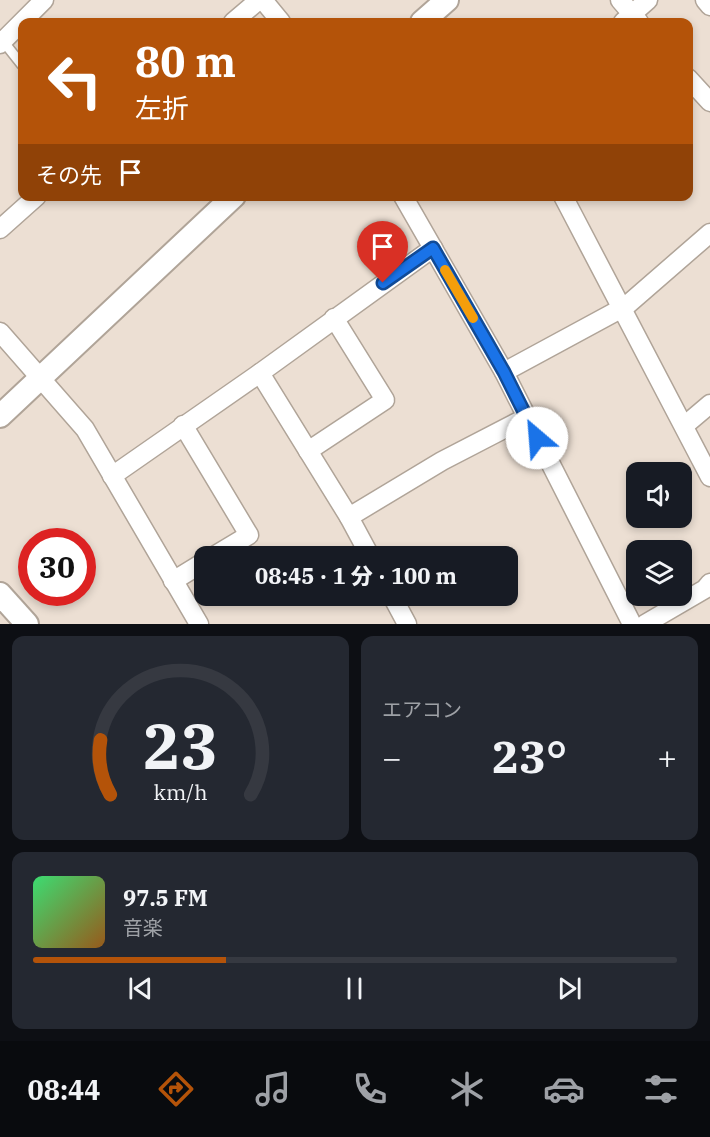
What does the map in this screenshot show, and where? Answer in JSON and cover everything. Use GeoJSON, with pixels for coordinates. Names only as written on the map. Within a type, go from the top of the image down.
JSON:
{"type":"FeatureCollection","features":[{"type":"Feature","properties":{"kind":"street"},"geometry":{"type":"LineString","coordinates":[[26,18],[44,0]]}},
{"type":"Feature","properties":{"kind":"street"},"geometry":{"type":"LineString","coordinates":[[238,18],[261,0],[277,18]]}},
{"type":"Feature","properties":{"kind":"street"},"geometry":{"type":"LineString","coordinates":[[427,18],[447,0]]}},
{"type":"Feature","properties":{"kind":"street"},"geometry":{"type":"LineString","coordinates":[[620,0],[631,18]]}},
{"type":"Feature","properties":{"kind":"street"},"geometry":{"type":"LineString","coordinates":[[634,18],[648,0]]}},
{"type":"Feature","properties":{"kind":"street"},"geometry":{"type":"LineString","coordinates":[[705,0],[710,6]]}},
{"type":"Feature","properties":{"kind":"street"},"geometry":{"type":"LineString","coordinates":[[1,43],[18,26]]}},
{"type":"Feature","properties":{"kind":"street"},"geometry":{"type":"LineString","coordinates":[[693,83],[710,102]]}},
{"type":"Feature","properties":{"kind":"street"},"geometry":{"type":"LineString","coordinates":[[0,229],[31,201]]}},
{"type":"Feature","properties":{"kind":"street"},"geometry":{"type":"LineString","coordinates":[[0,416],[229,201]]}},
{"type":"Feature","properties":{"kind":"street"},"geometry":{"type":"LineString","coordinates":[[406,201],[504,372],[632,624]]}},
{"type":"Feature","properties":{"kind":"street"},"geometry":{"type":"LineString","coordinates":[[566,201],[710,477]]}},
{"type":"Feature","properties":{"kind":"street"},"geometry":{"type":"LineString","coordinates":[[504,372],[622,308],[710,233]]}},
{"type":"Feature","properties":{"kind":"street"},"geometry":{"type":"LineString","coordinates":[[112,476],[433,248]]}},
{"type":"Feature","properties":{"kind":"street"},"geometry":{"type":"LineString","coordinates":[[308,451],[385,400],[334,318]]}},
{"type":"Feature","properties":{"kind":"street"},"geometry":{"type":"LineString","coordinates":[[0,332],[85,429],[199,624]]}},
{"type":"Feature","properties":{"kind":"street"},"geometry":{"type":"LineString","coordinates":[[260,373],[365,546]]}},
{"type":"Feature","properties":{"kind":"street"},"geometry":{"type":"LineString","coordinates":[[684,426],[710,404]]}},
{"type":"Feature","properties":{"kind":"street"},"geometry":{"type":"LineString","coordinates":[[349,517],[442,460],[527,417]]}},
{"type":"Feature","properties":{"kind":"street"},"geometry":{"type":"LineString","coordinates":[[183,425],[249,535],[231,546]]}},
{"type":"Feature","properties":{"kind":"street"},"geometry":{"type":"LineString","coordinates":[[173,581],[194,568]]}},
{"type":"Feature","properties":{"kind":"street"},"geometry":{"type":"LineString","coordinates":[[645,624],[705,589],[710,583]]}},
{"type":"Feature","properties":{"kind":"street"},"geometry":{"type":"LineString","coordinates":[[0,594],[27,624]]}},
{"type":"Feature","properties":{"kind":"street"},"geometry":{"type":"LineString","coordinates":[[397,606],[407,624]]}},
{"type":"Feature","properties":{"kind":"lane"},"geometry":{"type":"LineString","coordinates":[[1,43],[18,61]]}},
{"type":"Feature","properties":{"kind":"slow traffic"},"geometry":{"type":"LineString","coordinates":[[445,270],[473,318]]}},
{"type":"Feature","properties":{"kind":"route"},"geometry":{"type":"LineString","coordinates":[[383,283],[433,248],[504,372],[537,438]]}}]}
